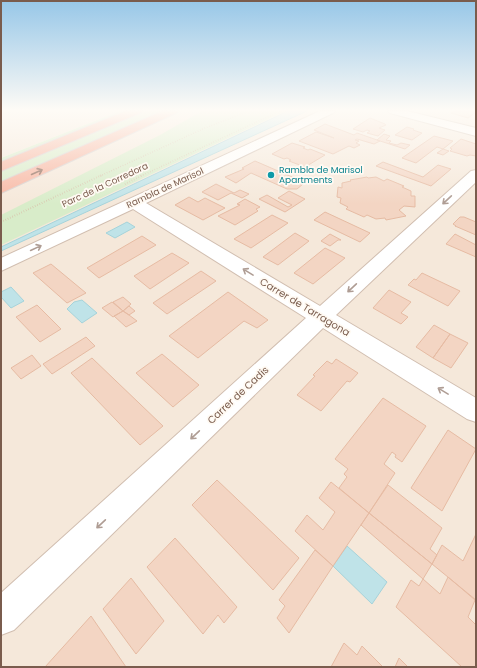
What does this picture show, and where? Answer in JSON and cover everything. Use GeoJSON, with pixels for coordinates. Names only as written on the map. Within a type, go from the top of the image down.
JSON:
{"type":"FeatureCollection","features":[{"type":"Feature","properties":{"kind":"highway"},"geometry":{"type":"LineString","coordinates":[[1,167],[61,142]]}},
{"type":"Feature","properties":{"kind":"highway"},"geometry":{"type":"LineString","coordinates":[[1,188],[103,142]]}},
{"type":"Feature","properties":{"kind":"street","name":"Rambla de Marisol"},"geometry":{"type":"LineString","coordinates":[[1,265],[262,142]]}},
{"type":"Feature","properties":{"kind":"street","name":"Carrer de Cadis"},"geometry":{"type":"LineString","coordinates":[[1,618],[321,317],[476,174]]}},
{"type":"Feature","properties":{"kind":"street","name":"Carrer de Tarragona"},"geometry":{"type":"LineString","coordinates":[[134,203],[476,411]]}},
{"type":"Feature","properties":{"kind":"path","name":"Parc de la Corredora"},"geometry":{"type":"LineString","coordinates":[[1,222],[174,142]]}},
{"type":"Feature","properties":{"kind":"path","name":"Parc de la Corredora"},"geometry":{"type":"LineString","coordinates":[[120,186],[213,142]]}},
{"type":"Feature","properties":{"kind":"shaded area"},"geometry":{"type":"Polygon","coordinates":[[[1,142],[41,142],[1,158],[1,142]]]}},
{"type":"Feature","properties":{"kind":"shaded area"},"geometry":{"type":"Polygon","coordinates":[[[112,142],[476,142],[476,667],[1,667],[1,192],[112,142]]]}},
{"type":"Feature","properties":{"kind":"green space"},"geometry":{"type":"Polygon","coordinates":[[[41,142],[112,142],[1,192],[1,158],[41,142]]]}},
{"type":"Feature","properties":{"kind":"green space"},"geometry":{"type":"Polygon","coordinates":[[[146,142],[220,142],[1,245],[1,215],[146,142]]]}},
{"type":"Feature","properties":{"kind":"water"},"geometry":{"type":"Polygon","coordinates":[[[222,142],[239,142],[1,251],[1,247],[222,142]]]}},
{"type":"Feature","properties":{"kind":"water"},"geometry":{"type":"Polygon","coordinates":[[[127,222],[135,227],[115,238],[106,233],[127,222]]]}},
{"type":"Feature","properties":{"kind":"water"},"geometry":{"type":"Polygon","coordinates":[[[11,287],[24,301],[11,308],[1,297],[1,292],[11,287]]]}},
{"type":"Feature","properties":{"kind":"water"},"geometry":{"type":"Polygon","coordinates":[[[82,300],[97,313],[82,323],[67,309],[74,302],[82,300]]]}},
{"type":"Feature","properties":{"kind":"water"},"geometry":{"type":"Polygon","coordinates":[[[347,546],[387,582],[372,604],[333,566],[347,546]]]}},
{"type":"Feature","properties":{"kind":"building"},"geometry":{"type":"Polygon","coordinates":[[[302,142],[357,142],[356,143],[360,145],[354,148],[349,146],[333,154],[302,142]]]}},
{"type":"Feature","properties":{"kind":"building"},"geometry":{"type":"Polygon","coordinates":[[[384,142],[390,142],[397,145],[401,143],[410,145],[405,149],[384,142]]]}},
{"type":"Feature","properties":{"kind":"building"},"geometry":{"type":"Polygon","coordinates":[[[425,142],[452,142],[443,149],[437,147],[416,163],[402,158],[425,142]]]}},
{"type":"Feature","properties":{"kind":"building"},"geometry":{"type":"Polygon","coordinates":[[[457,142],[471,142],[476,144],[476,156],[467,156],[450,151],[452,149],[450,148],[457,142]]]}},
{"type":"Feature","properties":{"kind":"building"},"geometry":{"type":"Polygon","coordinates":[[[292,143],[325,155],[305,167],[289,161],[291,160],[287,158],[284,159],[272,154],[292,143]]]}},
{"type":"Feature","properties":{"kind":"building"},"geometry":{"type":"Polygon","coordinates":[[[443,149],[449,151],[443,155],[437,153],[443,149]]]}},
{"type":"Feature","properties":{"kind":"building","name":"Rambla de Marisol Apartments"},"geometry":{"type":"Polygon","coordinates":[[[255,161],[299,180],[298,182],[303,184],[297,189],[287,189],[251,173],[236,183],[225,177],[244,169],[242,168],[255,161]]]}},
{"type":"Feature","properties":{"kind":"building"},"geometry":{"type":"Polygon","coordinates":[[[383,162],[423,177],[438,165],[451,169],[431,186],[376,166],[383,162]]]}},
{"type":"Feature","properties":{"kind":"building"},"geometry":{"type":"Polygon","coordinates":[[[376,177],[384,181],[387,179],[404,186],[402,187],[411,191],[411,196],[415,196],[415,207],[404,206],[399,210],[406,216],[386,220],[385,218],[376,219],[367,215],[364,217],[346,209],[348,207],[340,203],[341,198],[337,197],[338,187],[342,188],[342,183],[351,181],[350,180],[376,177]]]}},
{"type":"Feature","properties":{"kind":"building"},"geometry":{"type":"Polygon","coordinates":[[[216,184],[234,193],[240,190],[249,194],[242,198],[231,193],[218,200],[202,192],[216,184]]]}},
{"type":"Feature","properties":{"kind":"building"},"geometry":{"type":"Polygon","coordinates":[[[289,191],[305,199],[285,212],[259,199],[267,195],[288,207],[292,205],[278,198],[289,191]]]}},
{"type":"Feature","properties":{"kind":"building"},"geometry":{"type":"Polygon","coordinates":[[[189,197],[198,202],[205,198],[225,208],[203,220],[175,205],[189,197]]]}},
{"type":"Feature","properties":{"kind":"building"},"geometry":{"type":"Polygon","coordinates":[[[245,199],[260,207],[256,209],[258,211],[235,225],[218,216],[240,205],[237,204],[245,199]]]}},
{"type":"Feature","properties":{"kind":"building"},"geometry":{"type":"Polygon","coordinates":[[[325,212],[370,233],[360,242],[314,220],[325,212]]]}},
{"type":"Feature","properties":{"kind":"building"},"geometry":{"type":"Polygon","coordinates":[[[272,215],[288,223],[251,248],[234,239],[272,215]]]}},
{"type":"Feature","properties":{"kind":"building"},"geometry":{"type":"Polygon","coordinates":[[[460,217],[476,222],[476,235],[453,224],[460,217]]]}},
{"type":"Feature","properties":{"kind":"building"},"geometry":{"type":"Polygon","coordinates":[[[295,233],[309,241],[278,265],[263,257],[295,233]]]}},
{"type":"Feature","properties":{"kind":"building"},"geometry":{"type":"Polygon","coordinates":[[[330,234],[341,240],[338,240],[330,246],[321,241],[330,234]]]}},
{"type":"Feature","properties":{"kind":"building"},"geometry":{"type":"Polygon","coordinates":[[[455,234],[476,245],[476,257],[446,244],[455,234]]]}},
{"type":"Feature","properties":{"kind":"building"},"geometry":{"type":"Polygon","coordinates":[[[142,236],[156,245],[99,278],[87,268],[142,236]]]}},
{"type":"Feature","properties":{"kind":"building"},"geometry":{"type":"Polygon","coordinates":[[[325,248],[345,258],[313,284],[294,273],[325,248]]]}},
{"type":"Feature","properties":{"kind":"building"},"geometry":{"type":"Polygon","coordinates":[[[172,253],[189,263],[150,289],[134,276],[172,253]]]}},
{"type":"Feature","properties":{"kind":"building"},"geometry":{"type":"Polygon","coordinates":[[[51,264],[86,293],[67,303],[33,273],[51,264]]]}},
{"type":"Feature","properties":{"kind":"building"},"geometry":{"type":"Polygon","coordinates":[[[201,271],[216,281],[167,314],[153,303],[201,271]]]}},
{"type":"Feature","properties":{"kind":"building"},"geometry":{"type":"Polygon","coordinates":[[[422,273],[460,291],[448,306],[408,285],[414,279],[416,280],[422,273]]]}},
{"type":"Feature","properties":{"kind":"building"},"geometry":{"type":"Polygon","coordinates":[[[389,290],[411,302],[401,313],[408,317],[401,324],[373,308],[389,290]]]}},
{"type":"Feature","properties":{"kind":"building"},"geometry":{"type":"Polygon","coordinates":[[[228,292],[268,320],[257,328],[244,321],[198,358],[169,336],[228,292]]]}},
{"type":"Feature","properties":{"kind":"building"},"geometry":{"type":"Polygon","coordinates":[[[123,297],[131,304],[123,311],[113,302],[123,297]]]}},
{"type":"Feature","properties":{"kind":"building"},"geometry":{"type":"Polygon","coordinates":[[[112,302],[123,311],[113,317],[102,308],[112,302]]]}},
{"type":"Feature","properties":{"kind":"building"},"geometry":{"type":"Polygon","coordinates":[[[37,305],[61,329],[40,342],[16,317],[37,305]]]}},
{"type":"Feature","properties":{"kind":"building"},"geometry":{"type":"Polygon","coordinates":[[[129,306],[135,311],[129,315],[123,311],[129,306]]]}},
{"type":"Feature","properties":{"kind":"building"},"geometry":{"type":"Polygon","coordinates":[[[123,311],[137,321],[126,327],[114,316],[123,311]]]}},
{"type":"Feature","properties":{"kind":"building"},"geometry":{"type":"Polygon","coordinates":[[[434,325],[450,334],[433,358],[416,347],[434,325]]]}},
{"type":"Feature","properties":{"kind":"building"},"geometry":{"type":"Polygon","coordinates":[[[450,334],[468,343],[451,368],[433,358],[450,334]]]}},
{"type":"Feature","properties":{"kind":"building"},"geometry":{"type":"Polygon","coordinates":[[[86,337],[95,346],[52,374],[43,364],[86,337]]]}},
{"type":"Feature","properties":{"kind":"building"},"geometry":{"type":"Polygon","coordinates":[[[162,354],[199,385],[173,407],[136,373],[162,354]]]}},
{"type":"Feature","properties":{"kind":"building"},"geometry":{"type":"Polygon","coordinates":[[[32,355],[41,366],[21,379],[11,368],[32,355]]]}},
{"type":"Feature","properties":{"kind":"building"},"geometry":{"type":"Polygon","coordinates":[[[92,358],[163,426],[140,445],[71,373],[92,358]]]}},
{"type":"Feature","properties":{"kind":"building"},"geometry":{"type":"Polygon","coordinates":[[[336,359],[358,373],[350,382],[347,381],[321,411],[297,395],[315,376],[313,375],[327,361],[332,364],[336,359]]]}},
{"type":"Feature","properties":{"kind":"building"},"geometry":{"type":"Polygon","coordinates":[[[383,398],[426,426],[402,462],[395,457],[396,455],[392,452],[384,464],[395,473],[369,513],[339,488],[347,477],[344,474],[348,469],[335,459],[383,398]]]}},
{"type":"Feature","properties":{"kind":"building"},"geometry":{"type":"Polygon","coordinates":[[[448,430],[476,449],[442,511],[411,488],[448,430]]]}},
{"type":"Feature","properties":{"kind":"building"},"geometry":{"type":"Polygon","coordinates":[[[217,480],[299,558],[273,590],[192,505],[217,480]]]}},
{"type":"Feature","properties":{"kind":"building"},"geometry":{"type":"Polygon","coordinates":[[[331,482],[369,513],[333,566],[295,531],[307,515],[323,530],[335,512],[319,498],[331,482]]]}},
{"type":"Feature","properties":{"kind":"building"},"geometry":{"type":"Polygon","coordinates":[[[388,485],[442,528],[430,549],[437,555],[432,564],[369,513],[388,485]]]}},
{"type":"Feature","properties":{"kind":"building"},"geometry":{"type":"Polygon","coordinates":[[[369,513],[432,564],[423,579],[361,525],[369,513]]]}},
{"type":"Feature","properties":{"kind":"building"},"geometry":{"type":"Polygon","coordinates":[[[476,534],[476,600],[432,564],[442,545],[463,561],[476,534]]]}},
{"type":"Feature","properties":{"kind":"building"},"geometry":{"type":"Polygon","coordinates":[[[175,538],[237,607],[224,623],[218,615],[203,634],[147,567],[175,538]]]}},
{"type":"Feature","properties":{"kind":"building"},"geometry":{"type":"Polygon","coordinates":[[[315,550],[333,566],[289,633],[277,618],[285,606],[279,600],[315,550]]]}},
{"type":"Feature","properties":{"kind":"building"},"geometry":{"type":"Polygon","coordinates":[[[448,577],[475,600],[468,617],[476,625],[476,667],[462,667],[396,607],[411,580],[419,586],[423,579],[440,594],[448,577]]]}},
{"type":"Feature","properties":{"kind":"building"},"geometry":{"type":"Polygon","coordinates":[[[131,578],[164,621],[136,654],[103,609],[131,578]]]}},
{"type":"Feature","properties":{"kind":"building"},"geometry":{"type":"Polygon","coordinates":[[[91,616],[126,667],[45,667],[91,616]]]}},
{"type":"Feature","properties":{"kind":"building"},"geometry":{"type":"Polygon","coordinates":[[[344,643],[357,655],[362,646],[383,667],[331,667],[344,643]]]}},
{"type":"Feature","properties":{"kind":"building"},"geometry":{"type":"Polygon","coordinates":[[[399,658],[408,667],[395,667],[399,658]]]}},
{"type":"Feature","properties":{"kind":"place","name":"Rambla de Marisol Apartments"},"geometry":{"type":"Point","coordinates":[271,175]}}]}
